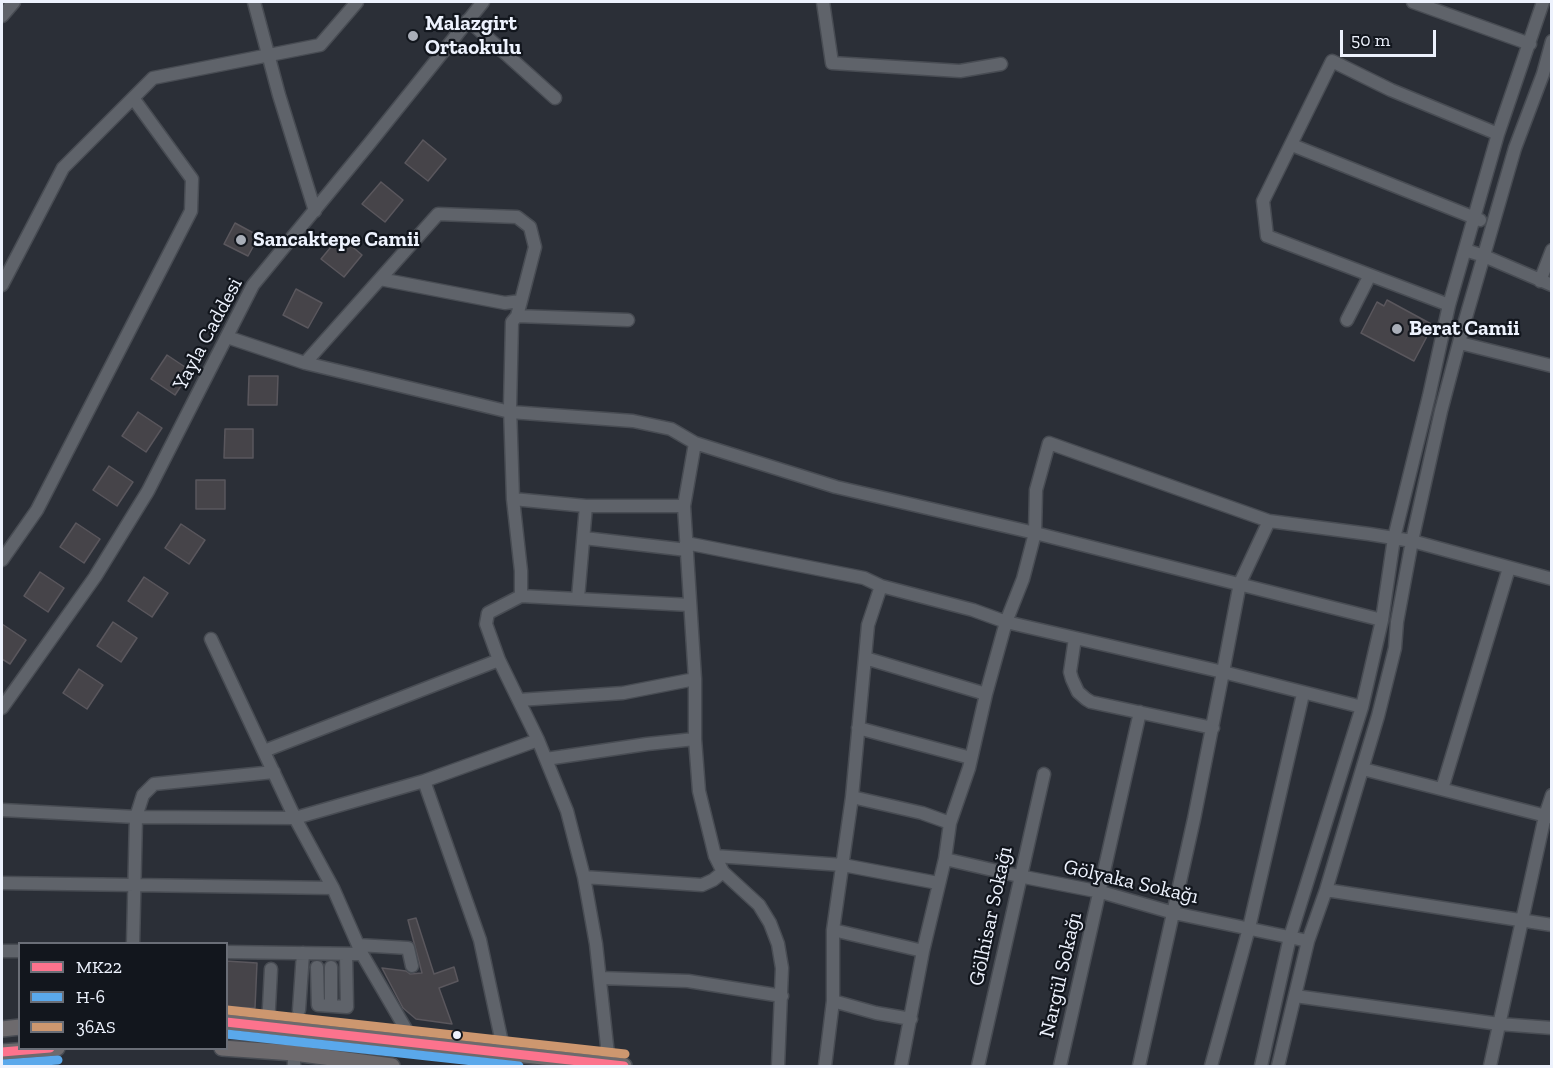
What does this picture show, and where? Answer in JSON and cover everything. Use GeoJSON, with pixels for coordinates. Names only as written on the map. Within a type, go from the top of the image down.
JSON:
{"type":"FeatureCollection","features":[{"type":"Feature","properties":{"kind":"main road"},"geometry":{"type":"LineString","coordinates":[[228,1022],[616,1065]]}},
{"type":"Feature","properties":{"kind":"main road"},"geometry":{"type":"LineString","coordinates":[[2,1029],[18,1027]]}},
{"type":"Feature","properties":{"kind":"main road"},"geometry":{"type":"LineString","coordinates":[[228,1049],[294,1060],[392,1066]]}},
{"type":"Feature","properties":{"kind":"main road"},"geometry":{"type":"LineString","coordinates":[[2,1052],[30,1050]]}},
{"type":"Feature","properties":{"kind":"street"},"geometry":{"type":"LineString","coordinates":[[2,13],[14,2]]}},
{"type":"Feature","properties":{"kind":"street"},"geometry":{"type":"LineString","coordinates":[[254,2],[315,211]]}},
{"type":"Feature","properties":{"kind":"street"},"geometry":{"type":"LineString","coordinates":[[2,285],[63,168],[153,78],[320,45],[357,2]]}},
{"type":"Feature","properties":{"kind":"street","name":"Yayla Caddesi"},"geometry":{"type":"LineString","coordinates":[[2,708],[95,577],[148,491],[253,285],[483,2]]}},
{"type":"Feature","properties":{"kind":"street"},"geometry":{"type":"LineString","coordinates":[[823,2],[832,63],[960,71],[1000,64]]}},
{"type":"Feature","properties":{"kind":"street"},"geometry":{"type":"LineString","coordinates":[[1413,2],[1530,44]]}},
{"type":"Feature","properties":{"kind":"street"},"geometry":{"type":"LineString","coordinates":[[1261,1066],[1290,937],[1362,707],[1382,620],[1394,538],[1449,305],[1498,134],[1543,4],[1529,2]]}},
{"type":"Feature","properties":{"kind":"street"},"geometry":{"type":"LineString","coordinates":[[468,20],[555,98]]}},
{"type":"Feature","properties":{"kind":"street"},"geometry":{"type":"LineString","coordinates":[[1278,1066],[1308,941],[1363,769],[1395,648],[1397,622],[1412,541],[1441,411],[1464,324],[1515,148],[1547,75],[1551,41]]}},
{"type":"Feature","properties":{"kind":"street"},"geometry":{"type":"LineString","coordinates":[[1449,305],[1268,236],[1263,201],[1332,61],[1390,90],[1498,134]]}},
{"type":"Feature","properties":{"kind":"street"},"geometry":{"type":"LineString","coordinates":[[2,560],[38,510],[191,211],[192,179],[133,98]]}},
{"type":"Feature","properties":{"kind":"street"},"geometry":{"type":"LineString","coordinates":[[1292,145],[1492,224]]}},
{"type":"Feature","properties":{"kind":"street"},"geometry":{"type":"LineString","coordinates":[[305,363],[438,214],[517,218],[530,227],[536,247],[517,316],[512,322],[510,412],[513,499],[521,571],[521,596]]}},
{"type":"Feature","properties":{"kind":"street"},"geometry":{"type":"LineString","coordinates":[[1464,250],[1484,256],[1546,283],[1551,250]]}},
{"type":"Feature","properties":{"kind":"street"},"geometry":{"type":"LineString","coordinates":[[1347,320],[1370,275]]}},
{"type":"Feature","properties":{"kind":"street"},"geometry":{"type":"LineString","coordinates":[[380,279],[505,303],[521,301]]}},
{"type":"Feature","properties":{"kind":"street"},"geometry":{"type":"LineString","coordinates":[[517,316],[628,320]]}},
{"type":"Feature","properties":{"kind":"street"},"geometry":{"type":"LineString","coordinates":[[227,337],[305,363],[510,412],[633,421],[672,429],[695,443],[836,487],[1035,532],[1382,620]]}},
{"type":"Feature","properties":{"kind":"street"},"geometry":{"type":"LineString","coordinates":[[1460,343],[1551,366]]}},
{"type":"Feature","properties":{"kind":"street"},"geometry":{"type":"LineString","coordinates":[[695,443],[684,506],[695,680],[695,739],[699,791],[715,856],[723,872],[759,905],[770,923],[781,956],[782,996],[778,1066]]}},
{"type":"Feature","properties":{"kind":"street"},"geometry":{"type":"LineString","coordinates":[[901,1066],[923,951],[945,859],[950,823],[971,758],[1006,622],[1023,579],[1035,532],[1036,490],[1049,443],[1269,521],[1412,541],[1551,579]]}},
{"type":"Feature","properties":{"kind":"street"},"geometry":{"type":"LineString","coordinates":[[513,499],[586,506],[684,506]]}},
{"type":"Feature","properties":{"kind":"street"},"geometry":{"type":"LineString","coordinates":[[578,598],[586,506]]}},
{"type":"Feature","properties":{"kind":"street"},"geometry":{"type":"LineString","coordinates":[[1139,1066],[1213,728],[1240,583],[1269,521]]}},
{"type":"Feature","properties":{"kind":"street"},"geometry":{"type":"LineString","coordinates":[[584,538],[686,547],[864,578],[1006,622],[1362,707]]}},
{"type":"Feature","properties":{"kind":"street"},"geometry":{"type":"LineString","coordinates":[[1442,789],[1509,568]]}},
{"type":"Feature","properties":{"kind":"street"},"geometry":{"type":"LineString","coordinates":[[825,1066],[833,1001],[833,930],[852,796],[868,625],[881,585]]}},
{"type":"Feature","properties":{"kind":"street"},"geometry":{"type":"LineString","coordinates":[[616,1065],[584,876],[567,811],[538,740],[499,660],[486,624],[488,613],[521,596],[690,605]]}},
{"type":"Feature","properties":{"kind":"street"},"geometry":{"type":"LineString","coordinates":[[1075,638],[1070,672],[1078,692],[1091,702],[1213,728]]}},
{"type":"Feature","properties":{"kind":"street"},"geometry":{"type":"LineString","coordinates":[[211,639],[295,818],[333,888],[359,949],[414,1043]]}},
{"type":"Feature","properties":{"kind":"street"},"geometry":{"type":"LineString","coordinates":[[865,658],[986,694]]}},
{"type":"Feature","properties":{"kind":"street"},"geometry":{"type":"LineString","coordinates":[[264,751],[499,660]]}},
{"type":"Feature","properties":{"kind":"street"},"geometry":{"type":"LineString","coordinates":[[519,700],[623,693],[695,680]]}},
{"type":"Feature","properties":{"kind":"street"},"geometry":{"type":"LineString","coordinates":[[1211,1066],[1249,928],[1303,694]]}},
{"type":"Feature","properties":{"kind":"street","name":"Nargül Sokağı"},"geometry":{"type":"LineString","coordinates":[[1060,1066],[1140,712]]}},
{"type":"Feature","properties":{"kind":"street"},"geometry":{"type":"LineString","coordinates":[[858,728],[971,758]]}},
{"type":"Feature","properties":{"kind":"street"},"geometry":{"type":"LineString","coordinates":[[546,759],[695,739]]}},
{"type":"Feature","properties":{"kind":"street"},"geometry":{"type":"LineString","coordinates":[[2,810],[136,817],[295,818],[424,781],[538,740]]}},
{"type":"Feature","properties":{"kind":"street"},"geometry":{"type":"LineString","coordinates":[[1363,769],[1548,817]]}},
{"type":"Feature","properties":{"kind":"street"},"geometry":{"type":"LineString","coordinates":[[133,942],[136,817],[143,795],[154,784],[274,772]]}},
{"type":"Feature","properties":{"kind":"street","name":"Gölhisar Sokağı"},"geometry":{"type":"LineString","coordinates":[[978,1066],[1019,876],[1044,774]]}},
{"type":"Feature","properties":{"kind":"street"},"geometry":{"type":"LineString","coordinates":[[424,781],[480,940],[504,1052]]}},
{"type":"Feature","properties":{"kind":"street"},"geometry":{"type":"LineString","coordinates":[[1490,1066],[1548,817],[1551,795]]}},
{"type":"Feature","properties":{"kind":"street"},"geometry":{"type":"LineString","coordinates":[[852,796],[922,813],[950,823]]}},
{"type":"Feature","properties":{"kind":"street"},"geometry":{"type":"LineString","coordinates":[[715,856],[843,865],[938,883]]}},
{"type":"Feature","properties":{"kind":"street","name":"Gölyaka Sokağı"},"geometry":{"type":"LineString","coordinates":[[945,859],[1101,892],[1173,913],[1308,941]]}},
{"type":"Feature","properties":{"kind":"street"},"geometry":{"type":"LineString","coordinates":[[584,876],[702,885],[723,872]]}},
{"type":"Feature","properties":{"kind":"street"},"geometry":{"type":"LineString","coordinates":[[2,883],[333,888]]}},
{"type":"Feature","properties":{"kind":"street"},"geometry":{"type":"LineString","coordinates":[[1326,890],[1551,925]]}},
{"type":"Feature","properties":{"kind":"street"},"geometry":{"type":"LineString","coordinates":[[833,930],[923,951]]}},
{"type":"Feature","properties":{"kind":"street"},"geometry":{"type":"LineString","coordinates":[[228,952],[346,954],[359,949],[408,948],[412,966]]}},
{"type":"Feature","properties":{"kind":"street"},"geometry":{"type":"LineString","coordinates":[[2,951],[18,951]]}},
{"type":"Feature","properties":{"kind":"street"},"geometry":{"type":"LineString","coordinates":[[299,1010],[303,953]]}},
{"type":"Feature","properties":{"kind":"street"},"geometry":{"type":"LineString","coordinates":[[317,967],[318,1005],[347,1007],[346,954]]}},
{"type":"Feature","properties":{"kind":"street"},"geometry":{"type":"LineString","coordinates":[[331,967],[331,1006]]}},
{"type":"Feature","properties":{"kind":"street"},"geometry":{"type":"LineString","coordinates":[[268,1026],[271,969]]}},
{"type":"Feature","properties":{"kind":"street"},"geometry":{"type":"LineString","coordinates":[[600,978],[688,981],[782,996]]}},
{"type":"Feature","properties":{"kind":"street"},"geometry":{"type":"LineString","coordinates":[[1295,996],[1498,1024],[1551,1028]]}},
{"type":"Feature","properties":{"kind":"street"},"geometry":{"type":"LineString","coordinates":[[833,1001],[876,1013],[911,1019]]}},
{"type":"Feature","properties":{"kind":"building"},"geometry":{"type":"Polygon","coordinates":[[[423,140],[446,159],[428,181],[405,163],[423,140]]]}},
{"type":"Feature","properties":{"kind":"building"},"geometry":{"type":"Polygon","coordinates":[[[381,182],[403,200],[385,222],[362,204],[381,182]]]}},
{"type":"Feature","properties":{"kind":"building","name":"Sancaktepe Camii"},"geometry":{"type":"Polygon","coordinates":[[[235,223],[259,236],[248,256],[224,244],[235,223]]]}},
{"type":"Feature","properties":{"kind":"building"},"geometry":{"type":"Polygon","coordinates":[[[340,236],[362,255],[344,277],[321,259],[340,236]]]}},
{"type":"Feature","properties":{"kind":"building"},"geometry":{"type":"Polygon","coordinates":[[[296,289],[322,303],[308,328],[283,315],[296,289]]]}},
{"type":"Feature","properties":{"kind":"building","name":"Berat Camii"},"geometry":{"type":"Polygon","coordinates":[[[1387,300],[1433,325],[1414,361],[1361,333],[1377,302],[1384,306],[1387,300]]]}},
{"type":"Feature","properties":{"kind":"building"},"geometry":{"type":"Polygon","coordinates":[[[167,355],[191,371],[175,395],[151,379],[167,355]]]}},
{"type":"Feature","properties":{"kind":"building"},"geometry":{"type":"Polygon","coordinates":[[[249,376],[278,376],[277,405],[248,405],[249,376]]]}},
{"type":"Feature","properties":{"kind":"building"},"geometry":{"type":"Polygon","coordinates":[[[138,412],[162,428],[146,452],[122,436],[138,412]]]}},
{"type":"Feature","properties":{"kind":"building"},"geometry":{"type":"Polygon","coordinates":[[[225,429],[253,429],[253,458],[224,458],[225,429]]]}},
{"type":"Feature","properties":{"kind":"building"},"geometry":{"type":"Polygon","coordinates":[[[109,466],[133,482],[117,506],[93,490],[109,466]]]}},
{"type":"Feature","properties":{"kind":"building"},"geometry":{"type":"Polygon","coordinates":[[[196,480],[225,480],[225,509],[196,509],[196,480]]]}},
{"type":"Feature","properties":{"kind":"building"},"geometry":{"type":"Polygon","coordinates":[[[76,523],[100,539],[84,563],[60,547],[76,523]]]}},
{"type":"Feature","properties":{"kind":"building"},"geometry":{"type":"Polygon","coordinates":[[[181,524],[205,540],[189,564],[165,548],[181,524]]]}},
{"type":"Feature","properties":{"kind":"building"},"geometry":{"type":"Polygon","coordinates":[[[40,572],[64,588],[48,612],[24,596],[40,572]]]}},
{"type":"Feature","properties":{"kind":"building"},"geometry":{"type":"Polygon","coordinates":[[[144,577],[168,593],[152,617],[128,601],[144,577]]]}},
{"type":"Feature","properties":{"kind":"building"},"geometry":{"type":"Polygon","coordinates":[[[113,622],[137,638],[121,662],[97,646],[113,622]]]}},
{"type":"Feature","properties":{"kind":"building"},"geometry":{"type":"Polygon","coordinates":[[[2,624],[26,640],[10,664],[2,659],[2,624]]]}},
{"type":"Feature","properties":{"kind":"building"},"geometry":{"type":"Polygon","coordinates":[[[79,669],[103,685],[87,709],[63,693],[79,669]]]}},
{"type":"Feature","properties":{"kind":"building"},"geometry":{"type":"Polygon","coordinates":[[[416,918],[434,974],[454,967],[458,981],[439,988],[452,1024],[416,1019],[403,1008],[382,968],[406,971],[410,974],[422,973],[408,920],[416,918]]]}},
{"type":"Feature","properties":{"kind":"building"},"geometry":{"type":"Polygon","coordinates":[[[228,961],[257,963],[255,1008],[228,1007],[228,961]]]}},
{"type":"Feature","properties":{"kind":"transit line","name":"36AS"},"geometry":{"type":"LineString","coordinates":[[228,1010],[625,1054]]}},
{"type":"Feature","properties":{"kind":"transit line","name":"MK22"},"geometry":{"type":"LineString","coordinates":[[228,1022],[624,1066]]}},
{"type":"Feature","properties":{"kind":"transit line","name":"H-6"},"geometry":{"type":"LineString","coordinates":[[228,1034],[519,1066]]}},
{"type":"Feature","properties":{"kind":"transit line","name":"MK22"},"geometry":{"type":"LineString","coordinates":[[2,1052],[26,1050]]}},
{"type":"Feature","properties":{"kind":"transit line","name":"H-6"},"geometry":{"type":"LineString","coordinates":[[3,1064],[58,1060]]}},
{"type":"Feature","properties":{"kind":"place","name":"Malazgirt Ortaokulu"},"geometry":{"type":"Point","coordinates":[413,36]}},
{"type":"Feature","properties":{"kind":"place","name":"Sancaktepe Camii"},"geometry":{"type":"Point","coordinates":[241,240]}},
{"type":"Feature","properties":{"kind":"place","name":"Berat Camii"},"geometry":{"type":"Point","coordinates":[1397,329]}}]}
